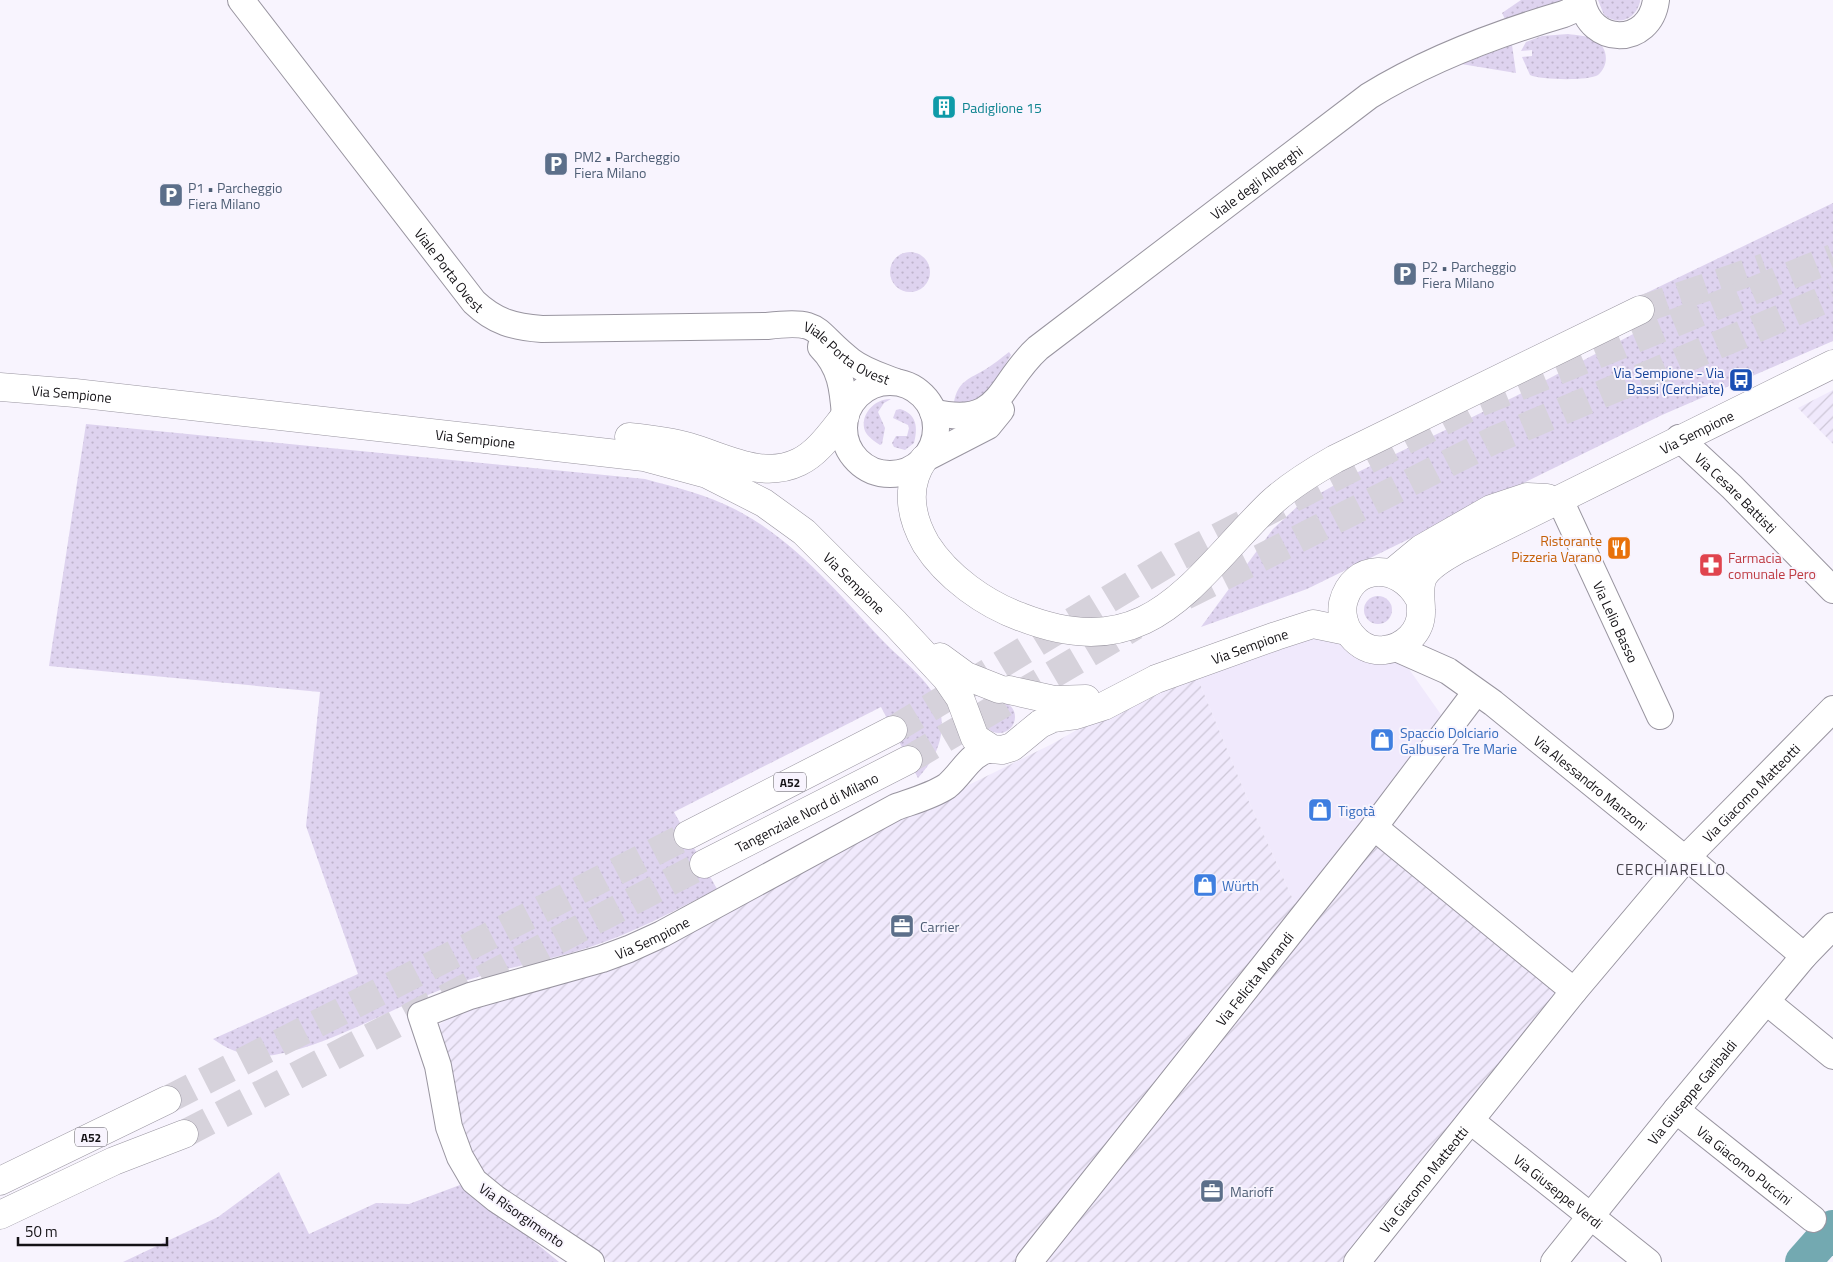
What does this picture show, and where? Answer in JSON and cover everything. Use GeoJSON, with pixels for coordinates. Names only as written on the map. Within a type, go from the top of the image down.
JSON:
{"type":"FeatureCollection","features":[{"type":"Feature","properties":{"kind":"main road"},"geometry":{"type":"LineString","coordinates":[[924,459],[913,478],[912,507],[923,538],[948,571],[992,603],[1039,624],[1066,631],[1115,629],[1152,617],[1181,597],[1270,503],[1307,475],[1335,459],[1640,310]]}},
{"type":"Feature","properties":{"kind":"main road","name":"Via Sempione"},"geometry":{"type":"LineString","coordinates":[[1419,598],[1424,576],[1430,568],[1458,548],[1560,500],[1679,438],[1833,364]]}},
{"type":"Feature","properties":{"kind":"main road","name":"Via Sempione"},"geometry":{"type":"LineString","coordinates":[[0,387],[75,393],[545,444],[662,461],[707,474],[743,491],[783,516],[804,532],[895,623],[955,689],[975,738],[992,749],[1007,748],[1020,741],[1046,721],[1076,715],[1104,706],[1156,679],[1276,636],[1313,624],[1336,627],[1348,631]]}},
{"type":"Feature","properties":{"kind":"main road"},"geometry":{"type":"LineString","coordinates":[[545,444],[626,437],[649,439],[689,447],[746,466],[778,469],[804,459],[818,447],[845,416]]}},
{"type":"Feature","properties":{"kind":"main road"},"geometry":{"type":"LineString","coordinates":[[1392,573],[1421,549],[1491,509],[1527,496],[1560,500]]}},
{"type":"Feature","properties":{"kind":"main road"},"geometry":{"type":"LineString","coordinates":[[1392,573],[1408,582],[1419,598],[1421,610],[1417,628],[1409,639],[1396,648],[1381,651],[1368,648],[1356,642],[1348,631],[1343,618],[1343,605],[1347,592],[1356,581],[1368,574],[1392,573]]}},
{"type":"Feature","properties":{"kind":"main road","name":"Via Sempione"},"geometry":{"type":"LineString","coordinates":[[895,623],[966,676],[1004,689],[1054,700],[1084,699],[1115,685],[1152,663],[1277,616],[1325,604],[1347,592]]}},
{"type":"Feature","properties":{"kind":"main road"},"geometry":{"type":"LineString","coordinates":[[969,723],[970,710],[981,695],[1004,689],[1024,702],[1029,712],[1027,732],[1020,741]]}},
{"type":"Feature","properties":{"kind":"main road","name":"A52"},"geometry":{"type":"LineString","coordinates":[[688,835],[893,730]]}},
{"type":"Feature","properties":{"kind":"main road","name":"Tangenziale Nord di Milano"},"geometry":{"type":"LineString","coordinates":[[704,864],[908,760]]}},
{"type":"Feature","properties":{"kind":"main road","name":"A52"},"geometry":{"type":"LineString","coordinates":[[5,1178],[167,1100]]}},
{"type":"Feature","properties":{"kind":"main road","name":"A52"},"geometry":{"type":"LineString","coordinates":[[0,1215],[114,1161],[184,1134]]}},
{"type":"Feature","properties":{"kind":"main road"},"geometry":{"type":"LineString","coordinates":[[0,1235],[42,1215],[114,1161]]}},
{"type":"Feature","properties":{"kind":"street","name":"Viale Porta Ovest"},"geometry":{"type":"LineString","coordinates":[[240,0],[474,302],[496,320],[521,328],[542,329],[767,326],[795,322],[813,327],[827,337],[856,365],[896,382]]}},
{"type":"Feature","properties":{"kind":"street","name":"Viale degli Alberghi"},"geometry":{"type":"LineString","coordinates":[[933,412],[958,417],[986,410],[994,404],[1015,374],[1038,348],[1369,96],[1395,80],[1443,58],[1521,28],[1564,14],[1581,0]]}},
{"type":"Feature","properties":{"kind":"street"},"geometry":{"type":"LineString","coordinates":[[1581,0],[1587,18],[1602,31]]}},
{"type":"Feature","properties":{"kind":"street","name":"Viale degli Alberghi"},"geometry":{"type":"LineString","coordinates":[[1521,28],[1602,31],[1623,35],[1635,32],[1646,24],[1653,14],[1656,0]]}},
{"type":"Feature","properties":{"kind":"street","name":"Viale Porta Ovest"},"geometry":{"type":"LineString","coordinates":[[767,326],[809,338],[830,356],[842,385],[845,416]]}},
{"type":"Feature","properties":{"kind":"street","name":"Viale degli Alberghi"},"geometry":{"type":"LineString","coordinates":[[924,459],[988,426],[1001,411],[1015,374]]}},
{"type":"Feature","properties":{"kind":"street"},"geometry":{"type":"LineString","coordinates":[[896,382],[919,392],[930,405],[933,412],[935,436],[924,459],[910,470],[892,474],[878,472],[863,466],[850,453],[846,444],[843,426],[849,405],[863,390],[879,383],[896,382]]}},
{"type":"Feature","properties":{"kind":"street","name":"Via Cesare Battisti"},"geometry":{"type":"LineString","coordinates":[[1679,438],[1732,487],[1833,590]]}},
{"type":"Feature","properties":{"kind":"street","name":"Via Lelio Basso"},"geometry":{"type":"LineString","coordinates":[[1560,500],[1660,716]]}},
{"type":"Feature","properties":{"kind":"street","name":"Via Alessandro Manzoni"},"geometry":{"type":"LineString","coordinates":[[1417,628],[1448,670]]}},
{"type":"Feature","properties":{"kind":"street","name":"Via Alessandro Manzoni"},"geometry":{"type":"LineString","coordinates":[[1396,648],[1448,670],[1686,858],[1804,956]]}},
{"type":"Feature","properties":{"kind":"street","name":"Via Felicita Morandi"},"geometry":{"type":"LineString","coordinates":[[1029,1262],[1374,827],[1476,692]]}},
{"type":"Feature","properties":{"kind":"street","name":"Via Giacomo Matteotti"},"geometry":{"type":"LineString","coordinates":[[1357,1262],[1574,991],[1686,858],[1833,708]]}},
{"type":"Feature","properties":{"kind":"street","name":"Via Sempione"},"geometry":{"type":"LineString","coordinates":[[896,807],[951,765],[969,723]]}},
{"type":"Feature","properties":{"kind":"street","name":"Via Sempione"},"geometry":{"type":"LineString","coordinates":[[421,1015],[470,996],[602,959],[662,934],[896,807],[937,792],[955,778],[976,754],[992,749]]}},
{"type":"Feature","properties":{"kind":"street"},"geometry":{"type":"LineString","coordinates":[[1374,827],[1574,991]]}},
{"type":"Feature","properties":{"kind":"street","name":"Via Giuseppe Garibaldi"},"geometry":{"type":"LineString","coordinates":[[1554,1262],[1676,1110],[1804,956],[1833,926]]}},
{"type":"Feature","properties":{"kind":"street"},"geometry":{"type":"LineString","coordinates":[[1767,1002],[1833,1056]]}},
{"type":"Feature","properties":{"kind":"street","name":"Via Risorgimento"},"geometry":{"type":"LineString","coordinates":[[421,1015],[438,1066],[449,1127],[460,1157],[474,1181],[496,1199],[591,1262]]}},
{"type":"Feature","properties":{"kind":"street","name":"Via Giacomo Puccini"},"geometry":{"type":"LineString","coordinates":[[1676,1110],[1814,1219]]}},
{"type":"Feature","properties":{"kind":"street","name":"Via Giuseppe Verdi"},"geometry":{"type":"LineString","coordinates":[[1471,1121],[1648,1262]]}},
{"type":"Feature","properties":{"kind":"shaded area"},"geometry":{"type":"Polygon","coordinates":[[[1521,0],[1567,0],[1505,19],[1502,13],[1521,0]]]}},
{"type":"Feature","properties":{"kind":"shaded area"},"geometry":{"type":"Polygon","coordinates":[[[1598,0],[1640,0],[1640,2],[1638,8],[1630,17],[1615,20],[1604,15],[1598,0]]]}},
{"type":"Feature","properties":{"kind":"shaded area"},"geometry":{"type":"Polygon","coordinates":[[[1568,34],[1588,37],[1599,42],[1606,56],[1602,71],[1593,77],[1575,79],[1544,78],[1530,75],[1522,57],[1532,56],[1532,50],[1521,51],[1526,42],[1542,36],[1568,34]]]}},
{"type":"Feature","properties":{"kind":"shaded area"},"geometry":{"type":"Polygon","coordinates":[[[1512,45],[1516,73],[1461,64],[1512,45]]]}},
{"type":"Feature","properties":{"kind":"shaded area"},"geometry":{"type":"Polygon","coordinates":[[[1833,203],[1833,341],[1662,415],[1307,589],[1201,627],[1273,529],[1299,505],[1358,472],[1516,396],[1652,324],[1642,295],[1833,203]]]}},
{"type":"Feature","properties":{"kind":"shaded area"},"geometry":{"type":"Polygon","coordinates":[[[910,252],[924,258],[930,272],[924,286],[910,292],[896,286],[890,272],[896,258],[910,252]]]}},
{"type":"Feature","properties":{"kind":"shaded area"},"geometry":{"type":"Polygon","coordinates":[[[1009,352],[1011,355],[986,396],[962,405],[954,402],[958,389],[965,381],[989,367],[1009,352]]]}},
{"type":"Feature","properties":{"kind":"shaded area"},"geometry":{"type":"Polygon","coordinates":[[[1833,390],[1833,444],[1798,408],[1833,390]]]}},
{"type":"Feature","properties":{"kind":"shaded area"},"geometry":{"type":"Polygon","coordinates":[[[885,399],[891,399],[884,403],[878,412],[885,428],[882,444],[880,445],[866,433],[864,419],[870,408],[875,404],[885,399]]]}},
{"type":"Feature","properties":{"kind":"shaded area"},"geometry":{"type":"Polygon","coordinates":[[[900,409],[910,414],[916,427],[914,443],[905,450],[894,447],[892,443],[896,436],[907,436],[909,428],[908,425],[893,418],[896,410],[900,409]]]}},
{"type":"Feature","properties":{"kind":"shaded area"},"geometry":{"type":"Polygon","coordinates":[[[86,424],[645,479],[707,497],[742,513],[783,540],[819,573],[887,645],[918,674],[932,691],[940,709],[942,729],[938,746],[930,763],[918,778],[881,707],[674,812],[717,889],[622,935],[573,952],[451,986],[318,1043],[266,1056],[234,1051],[213,1039],[358,974],[306,826],[320,692],[49,666],[86,424]]]}},
{"type":"Feature","properties":{"kind":"shaded area"},"geometry":{"type":"Polygon","coordinates":[[[1378,596],[1388,600],[1392,610],[1388,620],[1378,624],[1368,620],[1364,610],[1368,600],[1378,596]]]}},
{"type":"Feature","properties":{"kind":"shaded area"},"geometry":{"type":"Polygon","coordinates":[[[1318,631],[1404,662],[1442,716],[1300,915],[1245,793],[1195,672],[1318,631]]]}},
{"type":"Feature","properties":{"kind":"shaded area"},"geometry":{"type":"Polygon","coordinates":[[[1195,672],[1245,793],[1300,915],[1308,928],[1385,836],[1583,993],[1366,1262],[609,1262],[536,1217],[483,1178],[469,1154],[439,1025],[471,1001],[600,966],[1052,744],[1145,691],[1195,672]]]}},
{"type":"Feature","properties":{"kind":"shaded area"},"geometry":{"type":"Polygon","coordinates":[[[999,701],[1005,702],[1010,706],[1014,711],[1014,723],[1010,728],[1005,732],[999,733],[993,732],[988,728],[984,723],[983,717],[984,711],[988,706],[993,702],[999,701]]]}},
{"type":"Feature","properties":{"kind":"shaded area"},"geometry":{"type":"Polygon","coordinates":[[[279,1172],[309,1234],[376,1203],[409,1204],[460,1185],[482,1204],[503,1216],[559,1262],[123,1262],[218,1217],[279,1172]]]}},
{"type":"Feature","properties":{"kind":"waterway"},"geometry":{"type":"LineString","coordinates":[[1803,1262],[1833,1228]]}},
{"type":"Feature","properties":{"kind":"tunnel"},"geometry":{"type":"LineString","coordinates":[[893,730],[1175,559],[1479,403],[1833,258]]}},
{"type":"Feature","properties":{"kind":"tunnel"},"geometry":{"type":"LineString","coordinates":[[1640,310],[1765,267]]}},
{"type":"Feature","properties":{"kind":"tunnel"},"geometry":{"type":"LineString","coordinates":[[1185,596],[1494,440],[1833,296]]}},
{"type":"Feature","properties":{"kind":"tunnel"},"geometry":{"type":"LineString","coordinates":[[908,760],[1135,626]]}},
{"type":"Feature","properties":{"kind":"tunnel"},"geometry":{"type":"LineString","coordinates":[[167,1100],[688,835]]}},
{"type":"Feature","properties":{"kind":"tunnel"},"geometry":{"type":"LineString","coordinates":[[184,1134],[704,864]]}},
{"type":"Feature","properties":{"kind":"place","name":"Padiglione 15"},"geometry":{"type":"Point","coordinates":[944,107]}},
{"type":"Feature","properties":{"kind":"place","name":"PM2 • Parcheggio Fiera Milano"},"geometry":{"type":"Point","coordinates":[556,164]}},
{"type":"Feature","properties":{"kind":"place","name":"P1 • Parcheggio Fiera Milano"},"geometry":{"type":"Point","coordinates":[171,195]}},
{"type":"Feature","properties":{"kind":"place","name":"P2 • Parcheggio Fiera Milano"},"geometry":{"type":"Point","coordinates":[1405,274]}},
{"type":"Feature","properties":{"kind":"place","name":"Via Sempione - Via Bassi (Cerchiate)"},"geometry":{"type":"Point","coordinates":[1741,380]}},
{"type":"Feature","properties":{"kind":"place","name":"Ristorante Pizzeria Varano"},"geometry":{"type":"Point","coordinates":[1619,548]}},
{"type":"Feature","properties":{"kind":"place","name":"Farmacia comunale Pero"},"geometry":{"type":"Point","coordinates":[1711,565]}},
{"type":"Feature","properties":{"kind":"place","name":"Spaccio Dolciario Galbusera Tre Marie"},"geometry":{"type":"Point","coordinates":[1382,740]}},
{"type":"Feature","properties":{"kind":"place","name":"Tigotà"},"geometry":{"type":"Point","coordinates":[1320,810]}},
{"type":"Feature","properties":{"kind":"place","name":"Würth"},"geometry":{"type":"Point","coordinates":[1205,885]}},
{"type":"Feature","properties":{"kind":"place","name":"Carrier"},"geometry":{"type":"Point","coordinates":[902,926]}},
{"type":"Feature","properties":{"kind":"place","name":"Marioff"},"geometry":{"type":"Point","coordinates":[1212,1191]}},
{"type":"Feature","properties":{"kind":"district","name":"CERCHIARELLO"},"geometry":{"type":"Point","coordinates":[1671,869]}}]}
